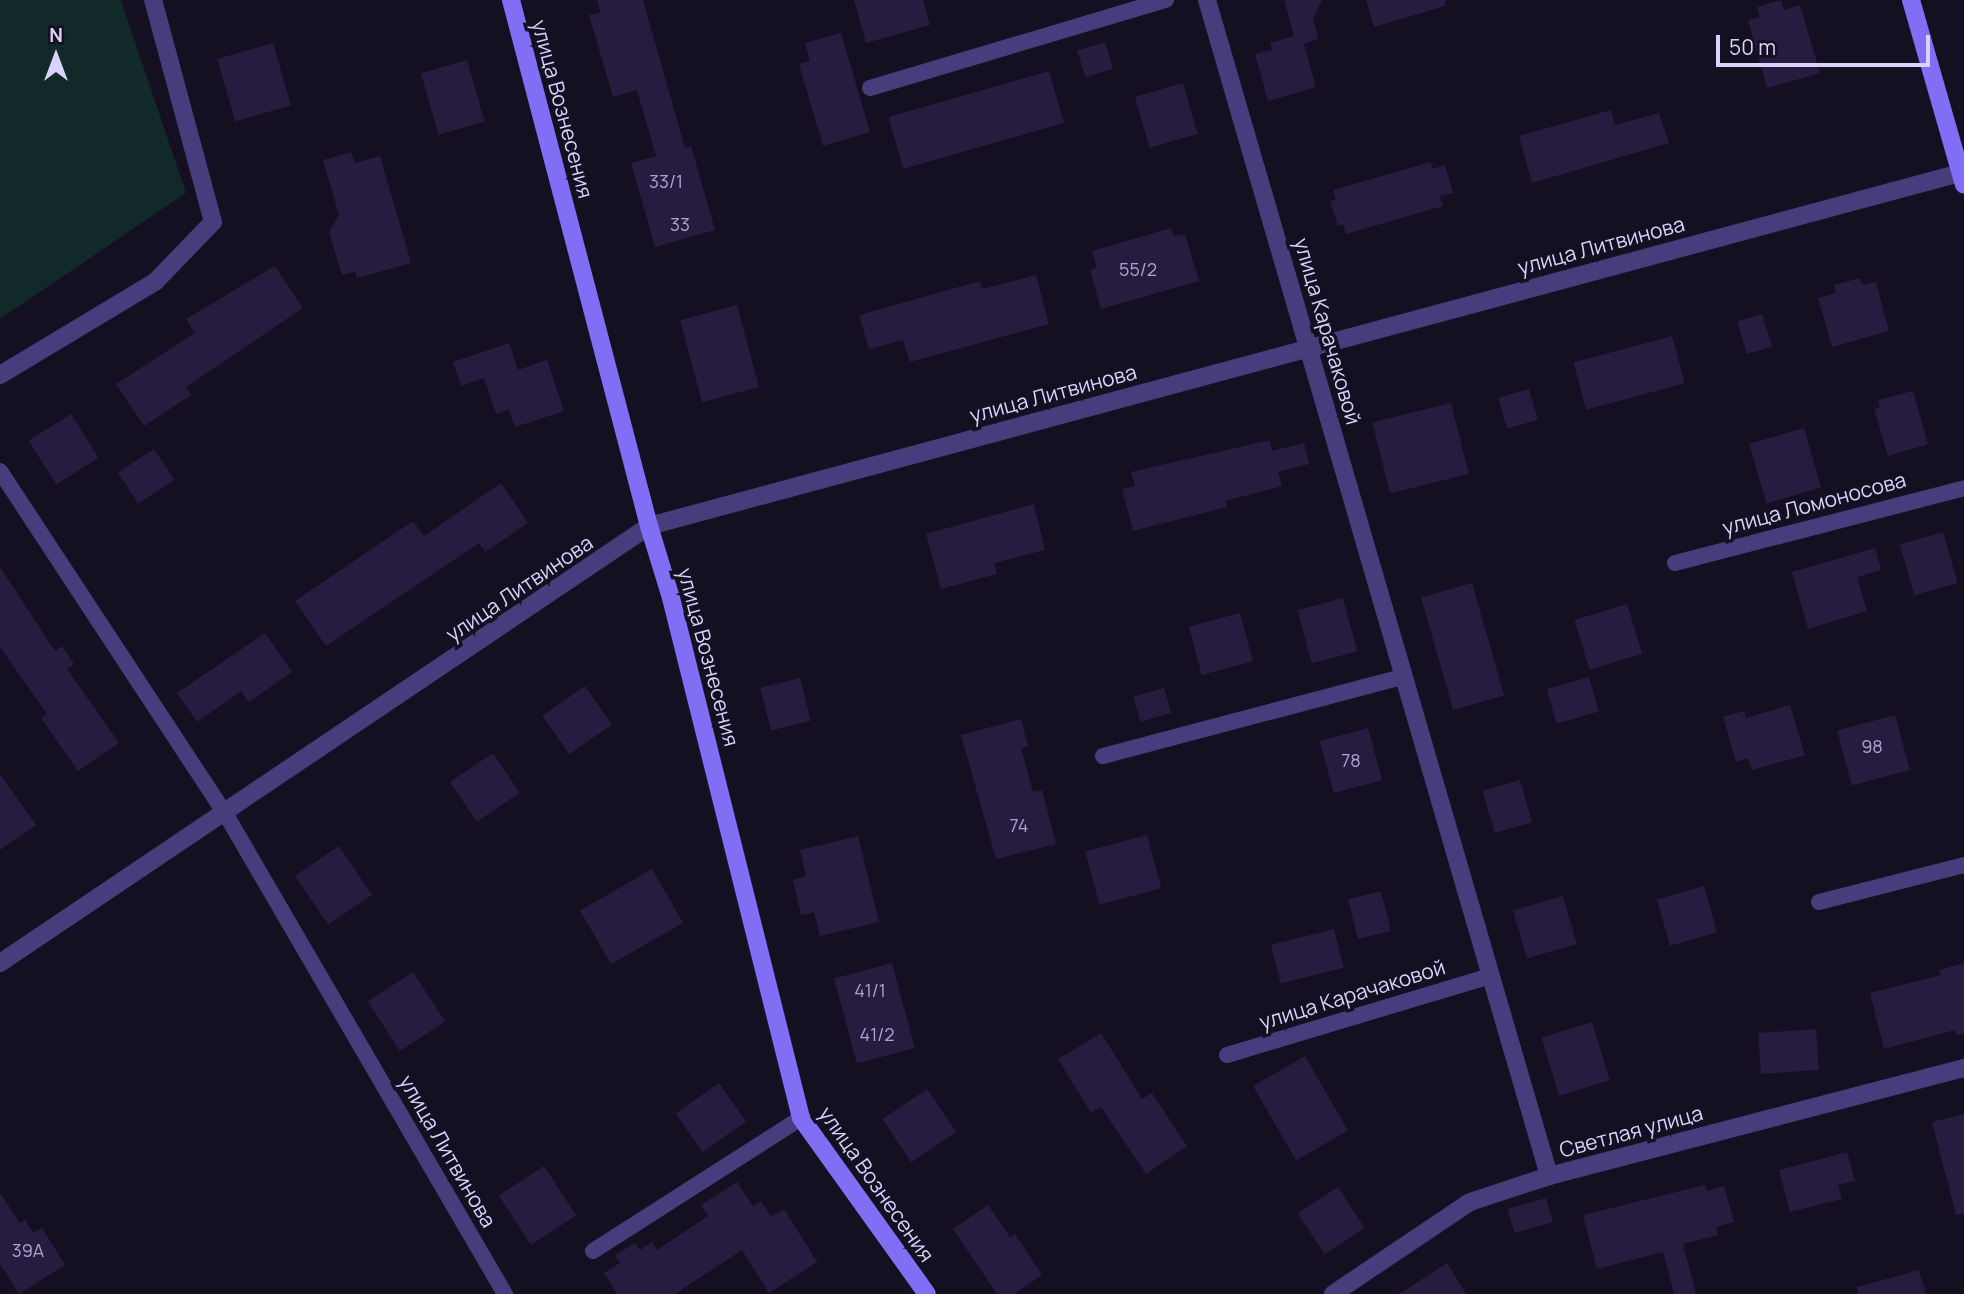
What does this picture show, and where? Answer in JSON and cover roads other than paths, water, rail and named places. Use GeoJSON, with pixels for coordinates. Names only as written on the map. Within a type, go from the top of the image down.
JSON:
{"type":"FeatureCollection","features":[{"type":"Feature","properties":{"kind":"street"},"geometry":{"type":"LineString","coordinates":[[0,374],[155,282],[213,222],[153,0]]}},
{"type":"Feature","properties":{"kind":"street","name":"улица Вознесения"},"geometry":{"type":"LineString","coordinates":[[511,0],[649,526],[671,598],[801,1118],[927,1294]]}},
{"type":"Feature","properties":{"kind":"street","name":"улица Карачаковой"},"geometry":{"type":"LineString","coordinates":[[1207,0],[1549,1176]]}},
{"type":"Feature","properties":{"kind":"street"},"geometry":{"type":"LineString","coordinates":[[1911,0],[1963,176]]}},
{"type":"Feature","properties":{"kind":"street","name":"улица Литвинова"},"geometry":{"type":"LineString","coordinates":[[0,963],[649,526],[1309,346],[1963,176]]}},
{"type":"Feature","properties":{"kind":"street","name":"Светлая улица"},"geometry":{"type":"LineString","coordinates":[[1333,1294],[1470,1202],[1549,1176],[1964,1068]]}},
{"type":"Feature","properties":{"kind":"lane"},"geometry":{"type":"LineString","coordinates":[[870,88],[1166,0]]}},
{"type":"Feature","properties":{"kind":"lane"},"geometry":{"type":"LineString","coordinates":[[0,471],[225,813]]}},
{"type":"Feature","properties":{"kind":"lane","name":"улица Ломоносова"},"geometry":{"type":"LineString","coordinates":[[1675,563],[1964,488]]}},
{"type":"Feature","properties":{"kind":"lane"},"geometry":{"type":"LineString","coordinates":[[1103,756],[1405,676]]}},
{"type":"Feature","properties":{"kind":"lane","name":"улица Литвинова"},"geometry":{"type":"LineString","coordinates":[[225,813],[505,1294]]}},
{"type":"Feature","properties":{"kind":"lane"},"geometry":{"type":"LineString","coordinates":[[1819,902],[1964,865]]}},
{"type":"Feature","properties":{"kind":"lane","name":"улица Карачаковой"},"geometry":{"type":"LineString","coordinates":[[1227,1055],[1490,976]]}},
{"type":"Feature","properties":{"kind":"lane"},"geometry":{"type":"LineString","coordinates":[[593,1251],[801,1118]]}}]}
